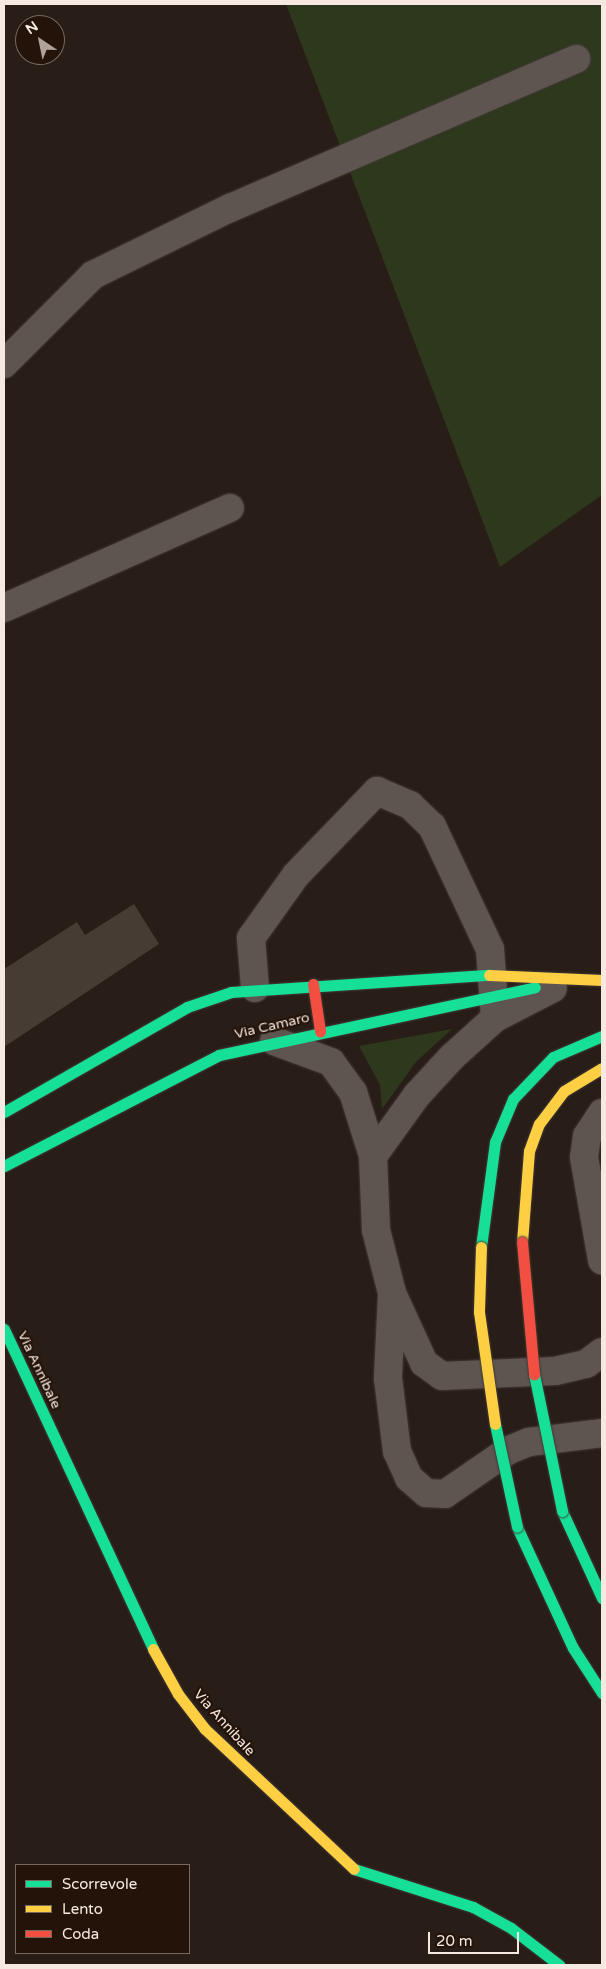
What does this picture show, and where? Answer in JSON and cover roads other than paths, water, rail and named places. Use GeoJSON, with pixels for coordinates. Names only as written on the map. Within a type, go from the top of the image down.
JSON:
{"type":"FeatureCollection","features":[{"type":"Feature","properties":{"kind":"main road","name":"Via Camaro"},"geometry":{"type":"LineString","coordinates":[[4,1166],[194,1064],[274,1041],[320,1031],[570,980],[602,980]]}},
{"type":"Feature","properties":{"kind":"main road","name":"Via Camaro"},"geometry":{"type":"LineString","coordinates":[[4,1112],[187,1007],[255,988],[313,984],[493,996]]}},
{"type":"Feature","properties":{"kind":"main road"},"geometry":{"type":"LineString","coordinates":[[313,984],[320,1031]]}},
{"type":"Feature","properties":{"kind":"main road"},"geometry":{"type":"LineString","coordinates":[[602,1036],[552,1057],[513,1099],[494,1142],[481,1247],[479,1312],[489,1398],[517,1527],[573,1648],[602,1693]]}},
{"type":"Feature","properties":{"kind":"main road"},"geometry":{"type":"LineString","coordinates":[[602,1068],[564,1091],[539,1124],[529,1151],[522,1242],[526,1313],[540,1420],[562,1512],[602,1598]]}},
{"type":"Feature","properties":{"kind":"main road","name":"Via Annibale"},"geometry":{"type":"LineString","coordinates":[[4,1329],[154,1651],[178,1694],[205,1729],[346,1867],[473,1907],[511,1928],[559,1965]]}},
{"type":"Feature","properties":{"kind":"street"},"geometry":{"type":"LineString","coordinates":[[4,364],[93,275],[230,208],[576,59]]}},
{"type":"Feature","properties":{"kind":"street"},"geometry":{"type":"LineString","coordinates":[[4,608],[230,508]]}},
{"type":"Feature","properties":{"kind":"street"},"geometry":{"type":"LineString","coordinates":[[255,988],[251,938],[296,875],[378,792],[410,805],[432,826],[490,949],[493,996],[373,1156]]}},
{"type":"Feature","properties":{"kind":"street"},"geometry":{"type":"LineString","coordinates":[[493,996],[570,980]]}},
{"type":"Feature","properties":{"kind":"street"},"geometry":{"type":"LineString","coordinates":[[274,1041],[306,1050],[340,1069],[358,1105],[373,1156],[376,1230],[392,1293],[424,1363],[442,1376],[555,1371],[586,1364],[602,1352]]}},
{"type":"Feature","properties":{"kind":"street"},"geometry":{"type":"LineString","coordinates":[[602,1113],[587,1136],[584,1157],[602,1260]]}},
{"type":"Feature","properties":{"kind":"street"},"geometry":{"type":"LineString","coordinates":[[392,1293],[388,1378],[397,1451],[409,1478],[426,1493],[445,1494],[509,1450],[529,1442],[602,1433]]}}]}
